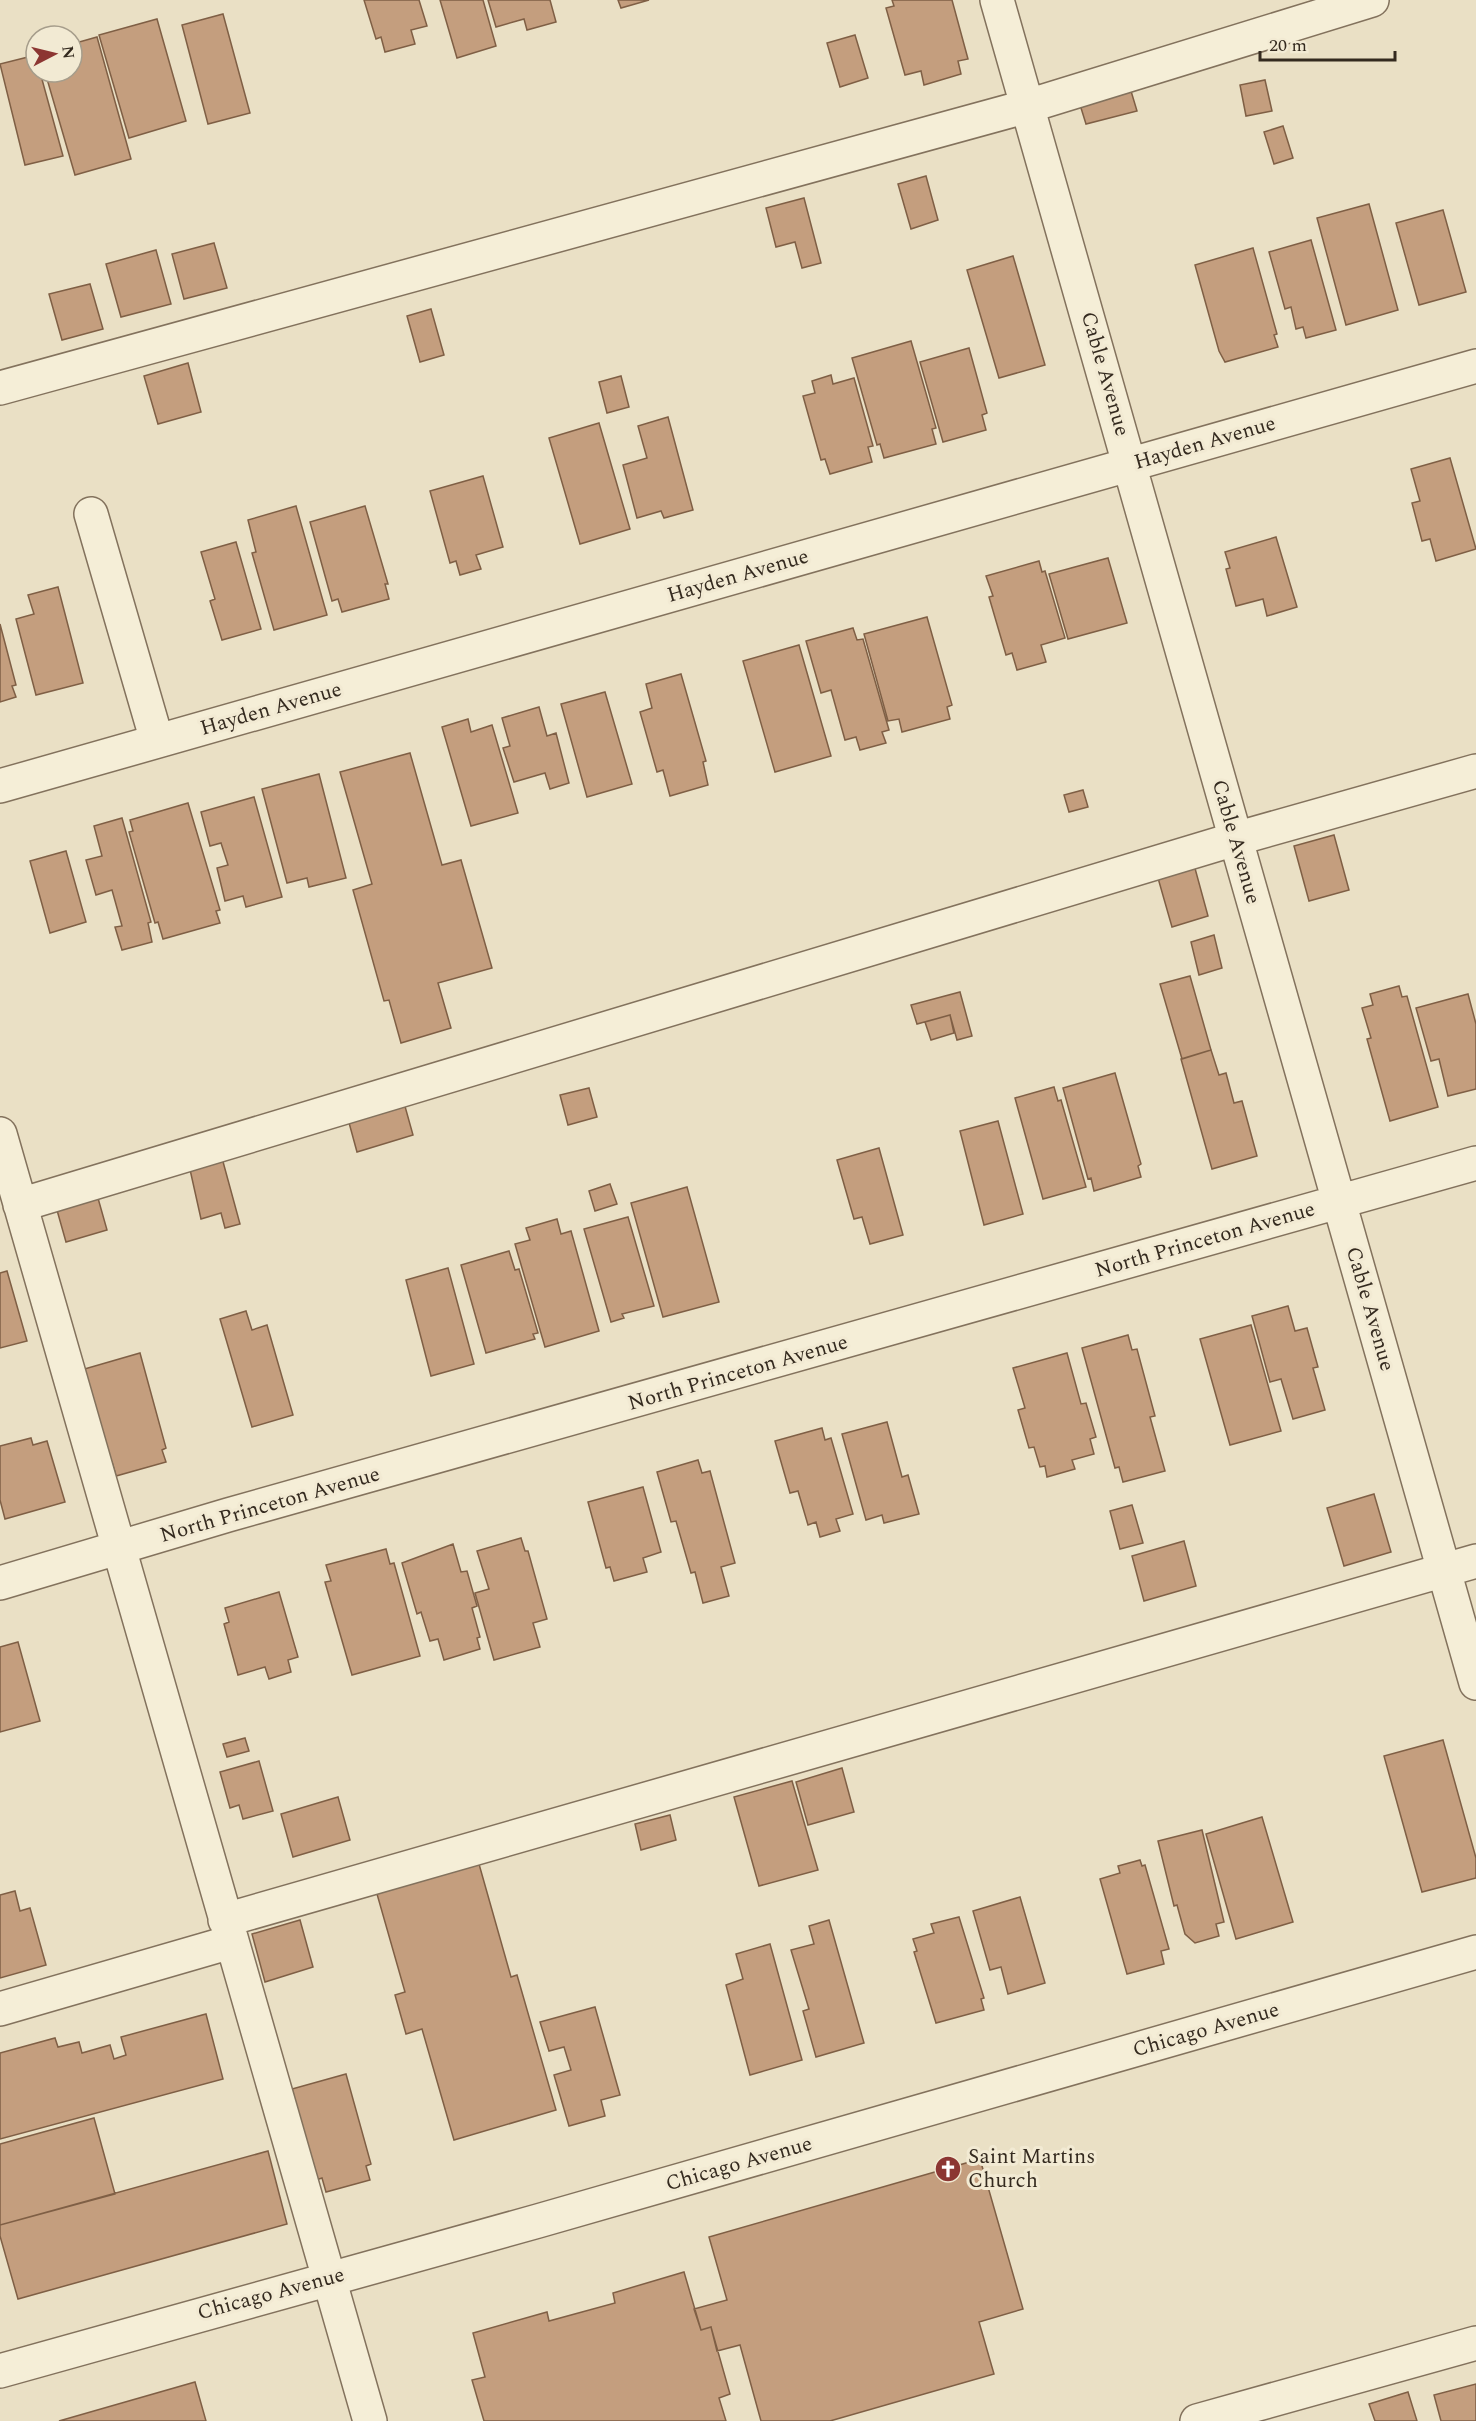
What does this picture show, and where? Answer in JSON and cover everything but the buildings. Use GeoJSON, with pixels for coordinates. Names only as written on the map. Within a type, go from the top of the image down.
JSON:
{"type":"FeatureCollection","features":[{"type":"Feature","properties":{"kind":"street","name":"Cable Avenue"},"geometry":{"type":"LineString","coordinates":[[997,0],[1131,463],[1235,839],[1476,1683]]}},
{"type":"Feature","properties":{"kind":"street"},"geometry":{"type":"LineString","coordinates":[[0,388],[1028,106],[1372,0]]}},
{"type":"Feature","properties":{"kind":"street","name":"Hayden Avenue"},"geometry":{"type":"LineString","coordinates":[[0,786],[1476,366]]}},
{"type":"Feature","properties":{"kind":"street"},"geometry":{"type":"LineString","coordinates":[[92,514],[157,741]]}},
{"type":"Feature","properties":{"kind":"street"},"geometry":{"type":"LineString","coordinates":[[20,1204],[1235,839],[1476,771]]}},
{"type":"Feature","properties":{"kind":"street"},"geometry":{"type":"LineString","coordinates":[[0,1134],[327,2279],[370,2421]]}},
{"type":"Feature","properties":{"kind":"street","name":"North Princeton Avenue"},"geometry":{"type":"LineString","coordinates":[[0,1582],[1476,1164]]}},
{"type":"Feature","properties":{"kind":"street"},"geometry":{"type":"LineString","coordinates":[[0,2009],[228,1931],[1476,1561]]}},
{"type":"Feature","properties":{"kind":"street","name":"Chicago Avenue"},"geometry":{"type":"LineString","coordinates":[[0,2371],[561,2214],[1476,1952]]}},
{"type":"Feature","properties":{"kind":"street"},"geometry":{"type":"LineString","coordinates":[[1197,2421],[1476,2343]]}},
{"type":"Feature","properties":{"kind":"place","name":"Saint Martins Church"},"geometry":{"type":"Point","coordinates":[948,2169]}}]}
